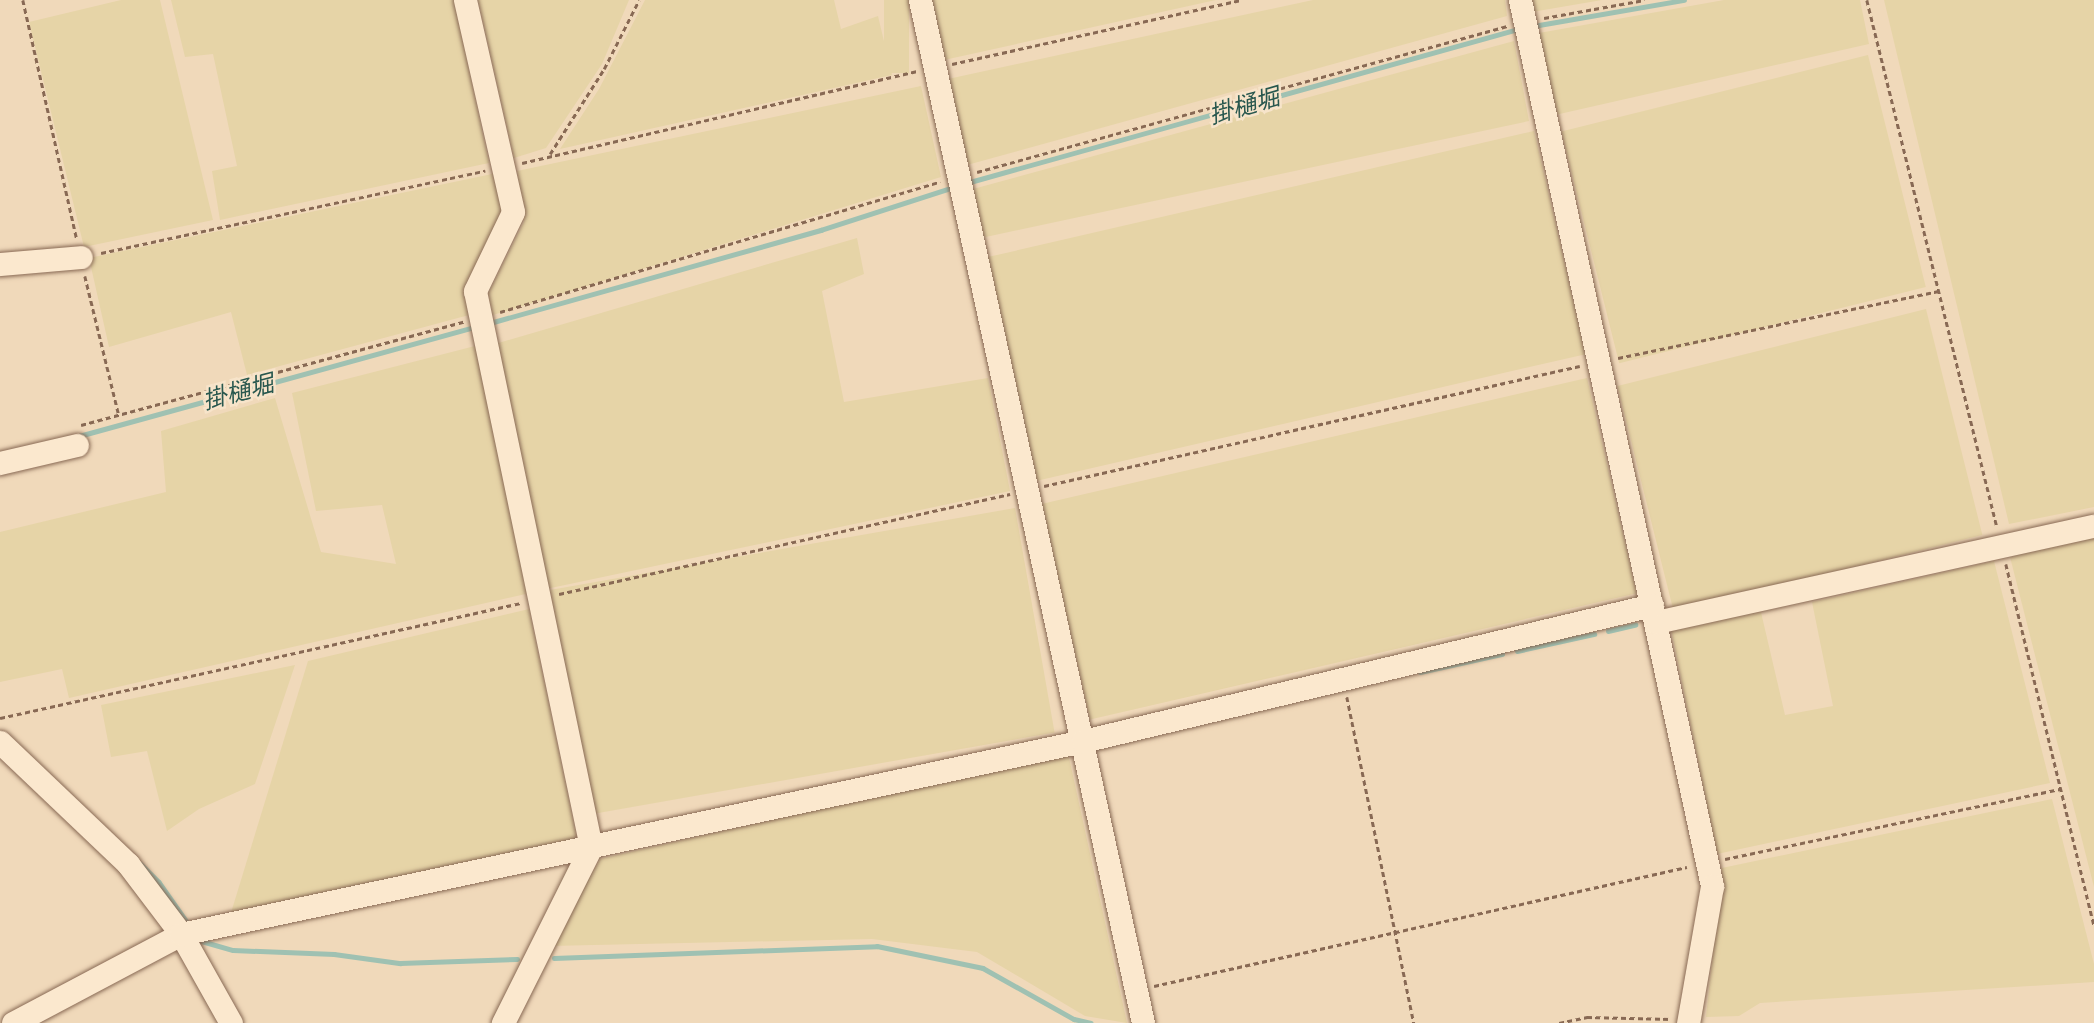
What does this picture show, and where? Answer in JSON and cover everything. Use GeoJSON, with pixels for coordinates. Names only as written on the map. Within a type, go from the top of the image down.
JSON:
{"type":"FeatureCollection","features":[{"type":"Feature","properties":{"kind":"street"},"geometry":{"type":"LineString","coordinates":[[465,0],[505,167],[513,212],[475,292],[592,847],[503,1023]]}},
{"type":"Feature","properties":{"kind":"street"},"geometry":{"type":"LineString","coordinates":[[920,0],[1024,490],[1083,741],[1143,1023]]}},
{"type":"Feature","properties":{"kind":"street"},"geometry":{"type":"LineString","coordinates":[[1524,20],[1712,886],[1688,1021]]}},
{"type":"Feature","properties":{"kind":"street"},"geometry":{"type":"LineString","coordinates":[[0,264],[81,257]]}},
{"type":"Feature","properties":{"kind":"street"},"geometry":{"type":"LineString","coordinates":[[0,463],[78,435]]}},
{"type":"Feature","properties":{"kind":"street"},"geometry":{"type":"LineString","coordinates":[[13,1023],[181,934],[1083,741],[1343,678],[1654,613],[2002,548],[2094,526]]}},
{"type":"Feature","properties":{"kind":"street"},"geometry":{"type":"LineString","coordinates":[[0,742],[128,864],[181,934],[231,1023]]}},
{"type":"Feature","properties":{"kind":"path"},"geometry":{"type":"LineString","coordinates":[[23,0],[119,416]]}},
{"type":"Feature","properties":{"kind":"path"},"geometry":{"type":"LineString","coordinates":[[548,156],[604,69],[639,0]]}},
{"type":"Feature","properties":{"kind":"path"},"geometry":{"type":"LineString","coordinates":[[81,257],[505,167],[935,67],[1241,0]]}},
{"type":"Feature","properties":{"kind":"path"},"geometry":{"type":"LineString","coordinates":[[78,435],[119,416],[480,323],[1524,20],[1644,0]]}},
{"type":"Feature","properties":{"kind":"path"},"geometry":{"type":"LineString","coordinates":[[1867,0],[2094,925]]}},
{"type":"Feature","properties":{"kind":"path"},"geometry":{"type":"LineString","coordinates":[[0,718],[1599,362],[1940,291]]}},
{"type":"Feature","properties":{"kind":"path"},"geometry":{"type":"LineString","coordinates":[[1343,678],[1415,1023]]}},
{"type":"Feature","properties":{"kind":"path"},"geometry":{"type":"LineString","coordinates":[[1136,990],[1395,930],[2060,789]]}},
{"type":"Feature","properties":{"kind":"path"},"geometry":{"type":"LineString","coordinates":[[1559,1023],[1587,1017],[1688,1021]]}},
{"type":"Feature","properties":{"kind":"shaded area"},"geometry":{"type":"Polygon","coordinates":[[[121,0],[160,0],[213,220],[84,247],[29,22],[121,0]]]}},
{"type":"Feature","properties":{"kind":"shaded area"},"geometry":{"type":"Polygon","coordinates":[[[171,0],[454,0],[489,163],[220,220],[212,171],[237,166],[213,54],[185,57],[171,0]]]}},
{"type":"Feature","properties":{"kind":"shaded area"},"geometry":{"type":"Polygon","coordinates":[[[478,0],[629,0],[602,64],[546,148],[514,158],[478,0]]]}},
{"type":"Feature","properties":{"kind":"shaded area"},"geometry":{"type":"Polygon","coordinates":[[[645,0],[834,0],[841,29],[878,16],[892,75],[560,149],[599,89],[645,0]]]}},
{"type":"Feature","properties":{"kind":"shaded area"},"geometry":{"type":"Polygon","coordinates":[[[884,0],[909,0],[909,73],[884,73],[884,0]]]}},
{"type":"Feature","properties":{"kind":"shaded area"},"geometry":{"type":"Polygon","coordinates":[[[931,0],[1216,0],[944,60],[931,0]]]}},
{"type":"Feature","properties":{"kind":"shaded area"},"geometry":{"type":"Polygon","coordinates":[[[1313,0],[1505,0],[1507,16],[967,165],[948,79],[1313,0]]]}},
{"type":"Feature","properties":{"kind":"shaded area"},"geometry":{"type":"Polygon","coordinates":[[[1529,0],[1602,0],[1532,12],[1529,0]]]}},
{"type":"Feature","properties":{"kind":"shaded area"},"geometry":{"type":"Polygon","coordinates":[[[1724,0],[1860,0],[1869,44],[1555,115],[1539,33],[1724,0]]]}},
{"type":"Feature","properties":{"kind":"shaded area"},"geometry":{"type":"Polygon","coordinates":[[[1884,0],[2094,0],[2094,507],[2009,524],[1884,0]]]}},
{"type":"Feature","properties":{"kind":"shaded area"},"geometry":{"type":"Polygon","coordinates":[[[1514,41],[1529,121],[981,238],[973,189],[1514,41]]]}},
{"type":"Feature","properties":{"kind":"shaded area"},"geometry":{"type":"Polygon","coordinates":[[[1868,55],[1926,287],[1619,363],[1561,131],[1868,55]]]}},
{"type":"Feature","properties":{"kind":"shaded area"},"geometry":{"type":"Polygon","coordinates":[[[921,86],[941,177],[493,315],[488,294],[524,222],[517,171],[921,86]]]}},
{"type":"Feature","properties":{"kind":"shaded area"},"geometry":{"type":"Polygon","coordinates":[[[1534,131],[1586,354],[1036,481],[984,258],[1534,131]]]}},
{"type":"Feature","properties":{"kind":"shaded area"},"geometry":{"type":"Polygon","coordinates":[[[497,173],[507,212],[465,285],[469,315],[247,375],[231,312],[109,347],[89,258],[497,173]]]}},
{"type":"Feature","properties":{"kind":"shaded area"},"geometry":{"type":"Polygon","coordinates":[[[857,238],[864,274],[822,291],[844,402],[988,378],[1010,491],[546,589],[495,344],[857,238]]]}},
{"type":"Feature","properties":{"kind":"shaded area"},"geometry":{"type":"Polygon","coordinates":[[[1926,309],[1982,535],[1674,612],[1617,386],[1926,309]]]}},
{"type":"Feature","properties":{"kind":"shaded area"},"geometry":{"type":"Polygon","coordinates":[[[475,346],[530,593],[69,698],[62,669],[0,682],[0,532],[166,492],[161,431],[275,398],[321,552],[396,564],[382,505],[316,511],[292,393],[475,346]]]}},
{"type":"Feature","properties":{"kind":"shaded area"},"geometry":{"type":"Polygon","coordinates":[[[1587,378],[1637,593],[1090,720],[1040,504],[1587,378]]]}},
{"type":"Feature","properties":{"kind":"shaded area"},"geometry":{"type":"Polygon","coordinates":[[[1015,508],[1055,733],[590,814],[550,590],[1015,508]]]}},
{"type":"Feature","properties":{"kind":"shaded area"},"geometry":{"type":"Polygon","coordinates":[[[2094,536],[2094,887],[2010,557],[2094,536]]]}},
{"type":"Feature","properties":{"kind":"shaded area"},"geometry":{"type":"Polygon","coordinates":[[[1994,561],[2050,783],[1717,854],[1671,628],[1760,608],[1785,715],[1833,706],[1812,602],[1994,561]]]}},
{"type":"Feature","properties":{"kind":"shaded area"},"geometry":{"type":"Polygon","coordinates":[[[529,609],[577,839],[230,916],[308,661],[529,609]]]}},
{"type":"Feature","properties":{"kind":"shaded area"},"geometry":{"type":"Polygon","coordinates":[[[295,665],[255,784],[199,809],[167,831],[147,751],[111,757],[101,705],[295,665]]]}},
{"type":"Feature","properties":{"kind":"shaded area"},"geometry":{"type":"Polygon","coordinates":[[[1068,753],[1127,1023],[1085,1016],[977,952],[872,939],[549,946],[600,859],[1068,753]]]}},
{"type":"Feature","properties":{"kind":"shaded area"},"geometry":{"type":"Polygon","coordinates":[[[2052,799],[2094,964],[2094,982],[1760,1003],[1739,1016],[1706,1017],[1722,868],[2052,799]]]}},
{"type":"Feature","properties":{"kind":"waterway","name":"掛樋堀"},"geometry":{"type":"LineString","coordinates":[[1539,25],[1684,0]]}},
{"type":"Feature","properties":{"kind":"waterway","name":"掛樋堀"},"geometry":{"type":"LineString","coordinates":[[970,182],[1518,29]]}},
{"type":"Feature","properties":{"kind":"waterway","name":"掛樋堀"},"geometry":{"type":"LineString","coordinates":[[490,323],[821,230],[951,188]]}},
{"type":"Feature","properties":{"kind":"waterway","name":"掛樋堀"},"geometry":{"type":"LineString","coordinates":[[79,436],[475,327]]}},
{"type":"Feature","properties":{"kind":"waterway"},"geometry":{"type":"LineString","coordinates":[[1608,631],[1635,625]]}},
{"type":"Feature","properties":{"kind":"waterway"},"geometry":{"type":"LineString","coordinates":[[1517,651],[1594,634]]}},
{"type":"Feature","properties":{"kind":"waterway"},"geometry":{"type":"LineString","coordinates":[[1420,672],[1502,654]]}},
{"type":"Feature","properties":{"kind":"waterway"},"geometry":{"type":"LineString","coordinates":[[141,864],[159,882],[187,922]]}},
{"type":"Feature","properties":{"kind":"waterway"},"geometry":{"type":"LineString","coordinates":[[198,940],[233,950],[334,954],[400,963],[517,959]]}},
{"type":"Feature","properties":{"kind":"waterway"},"geometry":{"type":"LineString","coordinates":[[554,958],[877,946],[983,968],[1074,1019],[1091,1023]]}}]}
